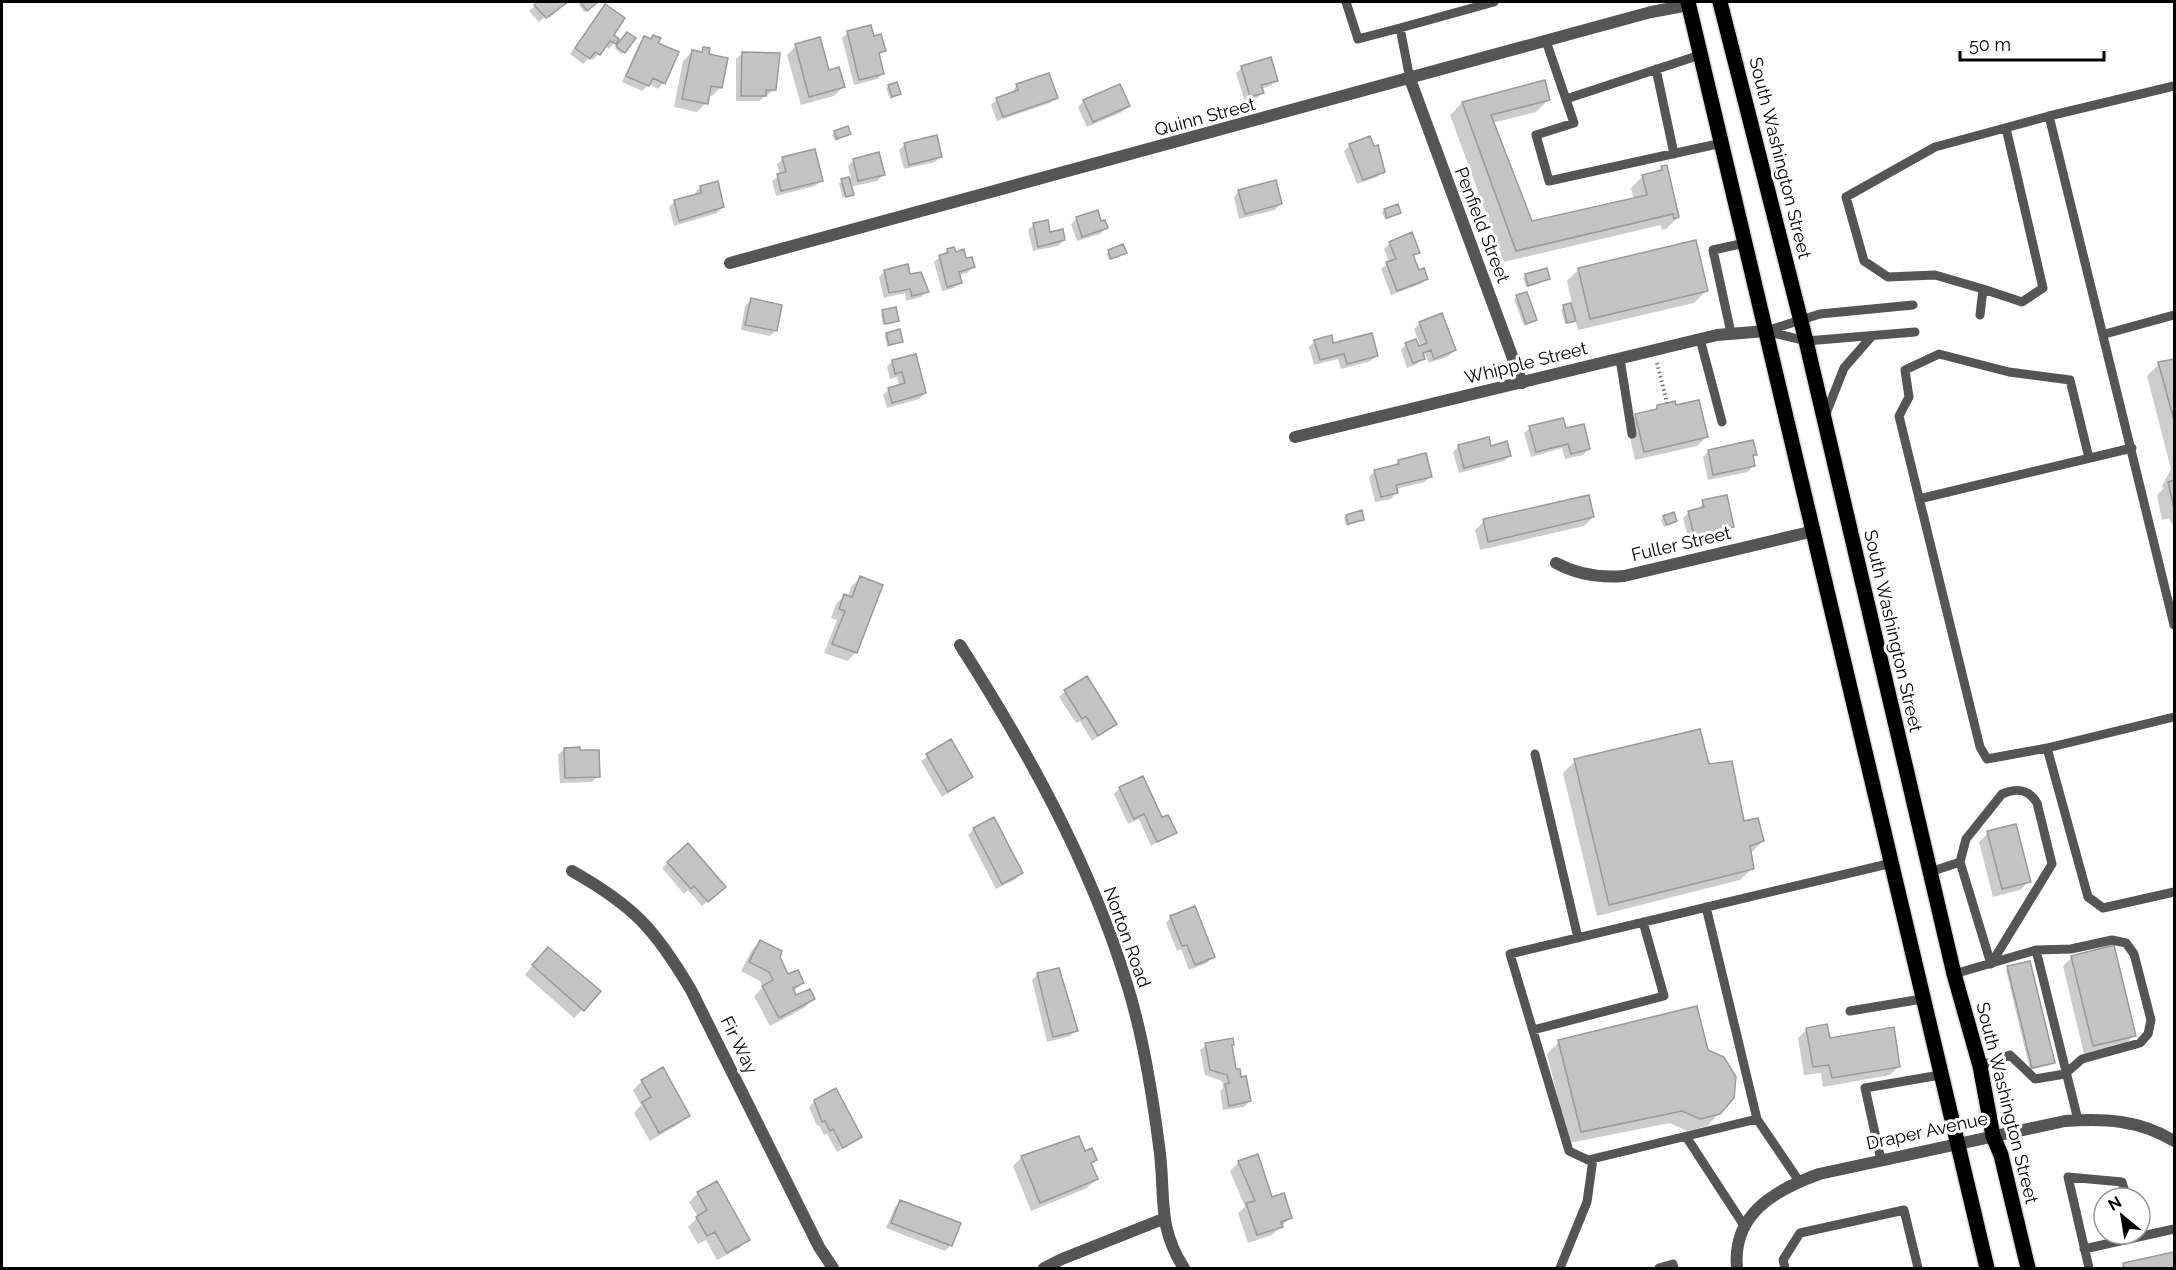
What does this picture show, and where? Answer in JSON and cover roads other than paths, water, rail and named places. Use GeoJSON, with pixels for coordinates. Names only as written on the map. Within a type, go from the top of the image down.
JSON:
{"type":"FeatureCollection","features":[{"type":"Feature","properties":{"kind":"main road","name":"South Washington Street"},"geometry":{"type":"LineString","coordinates":[[1720,2],[1806,341],[1954,974],[1980,1066],[1993,1136],[2001,1155],[2028,1269]]}},
{"type":"Feature","properties":{"kind":"main road"},"geometry":{"type":"LineString","coordinates":[[1688,3],[1987,1269]]}},
{"type":"Feature","properties":{"kind":"street","name":"Quinn Street"},"geometry":{"type":"LineString","coordinates":[[730,263],[1688,3]]}},
{"type":"Feature","properties":{"kind":"street","name":"Penfield Street"},"geometry":{"type":"LineString","coordinates":[[1410,80],[1522,382]]}},
{"type":"Feature","properties":{"kind":"street","name":"Whipple Street"},"geometry":{"type":"LineString","coordinates":[[1295,437],[1700,339],[1731,333],[1766,331]]}},
{"type":"Feature","properties":{"kind":"street","name":"Fuller Street"},"geometry":{"type":"LineString","coordinates":[[1556,563],[1569,571],[1588,575],[1605,578],[1624,576],[1814,531]]}},
{"type":"Feature","properties":{"kind":"street","name":"Norton Road"},"geometry":{"type":"LineString","coordinates":[[960,645],[1010,726],[1062,820],[1126,981],[1144,1052],[1160,1149],[1163,1219],[1184,1269]]}},
{"type":"Feature","properties":{"kind":"street","name":"Fir Way"},"geometry":{"type":"LineString","coordinates":[[572,871],[626,904],[650,927],[672,958],[696,1000],[819,1247],[833,1269]]}},
{"type":"Feature","properties":{"kind":"street","name":"Draper Avenue"},"geometry":{"type":"LineString","coordinates":[[1737,1269],[1738,1243],[1744,1227],[1767,1198],[1799,1181],[1819,1174],[2078,1120],[2113,1120],[2138,1124],[2175,1141]]}},
{"type":"Feature","properties":{"kind":"street"},"geometry":{"type":"LineString","coordinates":[[1044,1269],[1062,1258],[1163,1219]]}},
{"type":"Feature","properties":{"kind":"lane"},"geometry":{"type":"LineString","coordinates":[[1346,2],[1359,39],[1494,2]]}},
{"type":"Feature","properties":{"kind":"lane"},"geometry":{"type":"LineString","coordinates":[[1400,28],[1410,80]]}},
{"type":"Feature","properties":{"kind":"lane"},"geometry":{"type":"LineString","coordinates":[[1546,41],[1574,123],[1536,135],[1549,181],[1722,144]]}},
{"type":"Feature","properties":{"kind":"lane"},"geometry":{"type":"LineString","coordinates":[[1566,99],[1701,55]]}},
{"type":"Feature","properties":{"kind":"lane"},"geometry":{"type":"LineString","coordinates":[[1656,69],[1674,154]]}},
{"type":"Feature","properties":{"kind":"lane"},"geometry":{"type":"LineString","coordinates":[[2006,128],[2043,288],[2022,302],[1935,275],[1888,277],[1864,261],[1846,197],[1935,147],[2049,116],[2175,86]]}},
{"type":"Feature","properties":{"kind":"lane"},"geometry":{"type":"LineString","coordinates":[[2049,116],[2105,334],[2175,625]]}},
{"type":"Feature","properties":{"kind":"lane"},"geometry":{"type":"LineString","coordinates":[[1731,333],[1713,250],[1745,243]]}},
{"type":"Feature","properties":{"kind":"lane"},"geometry":{"type":"LineString","coordinates":[[1980,315],[1983,289]]}},
{"type":"Feature","properties":{"kind":"lane"},"geometry":{"type":"LineString","coordinates":[[1766,331],[1800,318],[1913,305]]}},
{"type":"Feature","properties":{"kind":"lane"},"geometry":{"type":"LineString","coordinates":[[2105,334],[2175,315]]}},
{"type":"Feature","properties":{"kind":"lane"},"geometry":{"type":"LineString","coordinates":[[1766,331],[1806,341],[1915,332]]}},
{"type":"Feature","properties":{"kind":"lane"},"geometry":{"type":"LineString","coordinates":[[1824,419],[1844,368],[1871,337]]}},
{"type":"Feature","properties":{"kind":"lane"},"geometry":{"type":"LineString","coordinates":[[1700,339],[1722,422]]}},
{"type":"Feature","properties":{"kind":"lane"},"geometry":{"type":"LineString","coordinates":[[2088,458],[2070,380],[2009,372],[1939,354],[1905,370],[1909,396],[1899,416],[1980,747],[1987,759],[2048,748],[2175,717]]}},
{"type":"Feature","properties":{"kind":"lane"},"geometry":{"type":"LineString","coordinates":[[1620,359],[1632,434]]}},
{"type":"Feature","properties":{"kind":"lane"},"geometry":{"type":"LineString","coordinates":[[1919,499],[2132,448]]}},
{"type":"Feature","properties":{"kind":"lane"},"geometry":{"type":"LineString","coordinates":[[2048,748],[2088,897],[2103,908],[2175,892]]}},
{"type":"Feature","properties":{"kind":"lane"},"geometry":{"type":"LineString","coordinates":[[1535,754],[1578,938]]}},
{"type":"Feature","properties":{"kind":"lane"},"geometry":{"type":"LineString","coordinates":[[2022,790],[2032,795],[2052,864],[1991,964],[1960,862],[1966,839],[2002,794],[2022,790]]}},
{"type":"Feature","properties":{"kind":"lane"},"geometry":{"type":"LineString","coordinates":[[1930,872],[1960,862]]}},
{"type":"Feature","properties":{"kind":"lane"},"geometry":{"type":"LineString","coordinates":[[1757,1119],[1687,1138],[1588,1160],[1569,1151],[1510,954],[1892,863]]}},
{"type":"Feature","properties":{"kind":"lane"},"geometry":{"type":"LineString","coordinates":[[1706,907],[1757,1119],[1799,1181]]}},
{"type":"Feature","properties":{"kind":"lane"},"geometry":{"type":"LineString","coordinates":[[1533,1030],[1665,996],[1643,922]]}},
{"type":"Feature","properties":{"kind":"lane"},"geometry":{"type":"LineString","coordinates":[[1954,974],[2036,950],[2071,949],[2112,940],[2126,943],[2134,954],[2151,1020],[2148,1034],[2140,1043],[2082,1059],[2065,1074],[2035,1079],[2010,1056],[1980,1066]]}},
{"type":"Feature","properties":{"kind":"lane"},"geometry":{"type":"LineString","coordinates":[[2036,950],[2078,1120]]}},
{"type":"Feature","properties":{"kind":"lane"},"geometry":{"type":"LineString","coordinates":[[1850,1011],[1922,999]]}},
{"type":"Feature","properties":{"kind":"lane"},"geometry":{"type":"LineString","coordinates":[[1881,1160],[1865,1088],[1940,1075]]}},
{"type":"Feature","properties":{"kind":"lane"},"geometry":{"type":"LineString","coordinates":[[1687,1138],[1744,1227]]}},
{"type":"Feature","properties":{"kind":"lane"},"geometry":{"type":"LineString","coordinates":[[1560,1269],[1587,1202],[1593,1159]]}},
{"type":"Feature","properties":{"kind":"lane"},"geometry":{"type":"LineString","coordinates":[[2089,1269],[2068,1177],[2122,1182],[2123,1186]]}},
{"type":"Feature","properties":{"kind":"lane"},"geometry":{"type":"LineString","coordinates":[[1785,1269],[1783,1260],[1800,1233],[1904,1210],[1918,1269]]}},
{"type":"Feature","properties":{"kind":"lane"},"geometry":{"type":"LineString","coordinates":[[2152,1233],[2175,1229]]}},
{"type":"Feature","properties":{"kind":"lane"},"geometry":{"type":"LineString","coordinates":[[2085,1249],[2097,1246]]}},
{"type":"Feature","properties":{"kind":"lane"},"geometry":{"type":"LineString","coordinates":[[1659,1269],[1673,1264],[1674,1269]]}}]}
